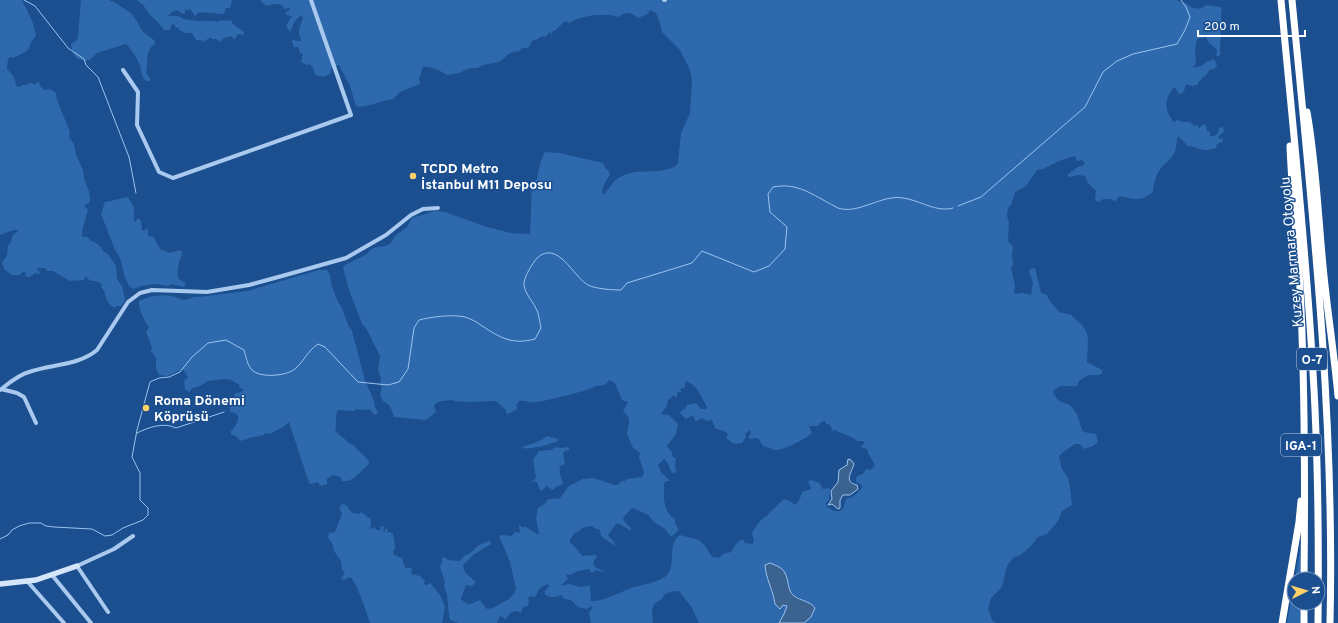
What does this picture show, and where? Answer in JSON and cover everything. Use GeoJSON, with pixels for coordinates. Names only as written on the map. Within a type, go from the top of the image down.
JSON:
{"type":"FeatureCollection","features":[{"type":"Feature","properties":{"kind":"highway","name":"Kuzey Marmara Otoyolu"},"geometry":{"type":"LineString","coordinates":[[1281,0],[1310,316],[1318,499],[1318,623]]}},
{"type":"Feature","properties":{"kind":"highway","name":"Kuzey Marmara Otoyolu"},"geometry":{"type":"LineString","coordinates":[[1292,0],[1301,86],[1326,396],[1330,506],[1330,623]]}},
{"type":"Feature","properties":{"kind":"highway"},"geometry":{"type":"LineString","coordinates":[[1301,86],[1306,104],[1310,129],[1323,266],[1338,396]]}},
{"type":"Feature","properties":{"kind":"highway"},"geometry":{"type":"LineString","coordinates":[[1290,97],[1289,118],[1291,159],[1299,262],[1303,355],[1305,465],[1304,571]]}},
{"type":"Feature","properties":{"kind":"highway"},"geometry":{"type":"LineString","coordinates":[[1323,266],[1338,354]]}},
{"type":"Feature","properties":{"kind":"highway","name":"IGA-1"},"geometry":{"type":"LineString","coordinates":[[1282,623],[1300,508],[1300,381],[1303,355]]}},
{"type":"Feature","properties":{"kind":"highway"},"geometry":{"type":"LineString","coordinates":[[1304,611],[1304,623]]}},
{"type":"Feature","properties":{"kind":"street"},"geometry":{"type":"LineString","coordinates":[[123,70],[138,92],[137,125],[149,153],[159,172],[173,178],[352,114],[310,0]]}},
{"type":"Feature","properties":{"kind":"street"},"geometry":{"type":"LineString","coordinates":[[0,389],[28,372],[76,361],[93,353],[97,350],[128,302],[140,293],[152,290],[208,292],[249,285],[346,258],[386,235],[411,215],[423,209],[438,208]]}},
{"type":"Feature","properties":{"kind":"street"},"geometry":{"type":"LineString","coordinates":[[0,389],[17,393],[24,397],[36,423]]}},
{"type":"Feature","properties":{"kind":"street"},"geometry":{"type":"LineString","coordinates":[[1,583],[27,581],[52,575],[77,566],[114,549],[133,536]]}},
{"type":"Feature","properties":{"kind":"street"},"geometry":{"type":"LineString","coordinates":[[77,566],[108,612]]}},
{"type":"Feature","properties":{"kind":"street"},"geometry":{"type":"LineString","coordinates":[[52,575],[91,623]]}},
{"type":"Feature","properties":{"kind":"street"},"geometry":{"type":"LineString","coordinates":[[27,581],[64,623]]}},
{"type":"Feature","properties":{"kind":"shaded area"},"geometry":{"type":"Polygon","coordinates":[[[0,0],[22,0],[33,23],[36,36],[31,42],[27,51],[8,59],[7,69],[14,77],[17,87],[39,82],[40,86],[44,90],[50,89],[56,93],[57,100],[70,132],[69,137],[74,144],[76,155],[83,170],[84,179],[89,191],[89,203],[84,205],[88,210],[82,235],[83,237],[88,237],[91,241],[98,244],[103,251],[108,254],[116,266],[117,279],[122,286],[125,300],[121,306],[114,308],[107,300],[101,287],[102,284],[88,279],[86,276],[84,280],[70,281],[53,271],[47,271],[45,268],[38,268],[37,269],[40,273],[35,273],[30,277],[25,276],[26,273],[23,272],[19,275],[12,275],[4,269],[2,262],[7,256],[8,245],[10,244],[13,235],[19,230],[14,230],[0,235],[0,0]]]}},
{"type":"Feature","properties":{"kind":"shaded area"},"geometry":{"type":"Polygon","coordinates":[[[81,0],[109,0],[114,2],[131,13],[142,31],[155,41],[155,44],[148,53],[146,73],[150,78],[150,81],[146,81],[144,79],[138,61],[126,44],[97,53],[91,59],[86,61],[78,59],[73,54],[71,44],[77,40],[78,37],[81,0]]]}},
{"type":"Feature","properties":{"kind":"shaded area"},"geometry":{"type":"Polygon","coordinates":[[[137,0],[232,0],[230,8],[226,8],[224,14],[199,12],[195,16],[190,9],[185,10],[185,14],[178,10],[172,12],[168,16],[178,16],[183,19],[197,21],[217,22],[222,20],[231,20],[233,24],[244,32],[244,35],[237,35],[236,38],[233,39],[232,36],[224,38],[220,42],[216,39],[212,39],[211,37],[203,42],[201,40],[196,40],[192,33],[186,33],[179,30],[179,27],[176,28],[174,24],[172,24],[170,30],[164,30],[137,0]]]}},
{"type":"Feature","properties":{"kind":"shaded area"},"geometry":{"type":"Polygon","coordinates":[[[260,0],[1177,0],[1199,9],[1206,5],[1221,7],[1220,55],[1216,57],[1217,50],[1209,43],[1206,37],[1197,39],[1195,49],[1196,62],[1193,68],[1201,66],[1214,59],[1217,65],[1214,69],[1209,70],[1197,85],[1192,86],[1186,84],[1184,91],[1181,94],[1178,93],[1176,88],[1173,88],[1166,103],[1167,110],[1174,122],[1178,120],[1182,122],[1190,122],[1194,126],[1197,125],[1199,128],[1204,124],[1207,131],[1210,132],[1210,136],[1214,136],[1218,133],[1219,128],[1223,127],[1224,131],[1218,137],[1220,139],[1223,138],[1223,141],[1217,144],[1216,148],[1205,150],[1188,146],[1178,136],[1176,150],[1157,174],[1153,192],[1140,199],[1118,197],[1116,201],[1112,199],[1104,199],[1100,202],[1096,201],[1096,191],[1088,183],[1085,176],[1068,176],[1068,174],[1083,166],[1085,163],[1082,160],[1077,161],[1075,156],[1037,170],[1026,186],[1015,192],[1011,205],[1008,208],[1007,216],[1009,223],[1008,241],[1013,247],[1013,264],[1011,268],[1015,285],[1014,292],[1016,294],[1022,293],[1031,295],[1033,283],[1029,271],[1030,269],[1035,268],[1041,293],[1047,295],[1059,312],[1071,315],[1082,325],[1087,333],[1087,362],[1102,370],[1102,374],[1088,375],[1079,381],[1077,386],[1060,386],[1054,390],[1053,393],[1059,401],[1070,405],[1077,414],[1082,430],[1084,432],[1096,434],[1098,442],[1093,446],[1084,449],[1080,444],[1075,444],[1060,455],[1059,457],[1062,469],[1068,478],[1072,505],[1062,511],[1058,521],[1047,534],[1038,537],[1030,547],[1020,555],[1013,558],[1007,566],[1002,587],[991,598],[988,609],[992,620],[996,623],[804,623],[811,617],[811,604],[793,595],[788,586],[788,581],[770,563],[765,565],[775,604],[787,605],[779,623],[699,623],[692,608],[679,591],[667,593],[662,599],[654,604],[652,612],[653,623],[591,623],[589,613],[592,608],[591,606],[587,609],[578,607],[571,600],[564,599],[561,595],[553,597],[547,596],[545,591],[549,586],[548,584],[540,588],[535,597],[531,596],[528,598],[528,606],[523,607],[521,613],[517,611],[511,612],[506,619],[500,616],[497,623],[458,623],[450,620],[447,595],[444,586],[445,582],[440,567],[442,558],[444,557],[448,560],[460,561],[465,555],[470,553],[479,545],[490,540],[491,544],[473,555],[463,565],[466,573],[476,582],[472,586],[466,585],[461,599],[469,604],[480,600],[487,609],[493,608],[509,599],[515,592],[516,588],[510,562],[499,536],[512,536],[515,532],[520,533],[519,525],[539,534],[536,518],[538,508],[545,504],[547,500],[560,498],[569,486],[583,479],[594,478],[614,485],[619,485],[619,483],[627,479],[642,477],[644,473],[639,457],[640,453],[633,448],[627,434],[629,419],[623,411],[628,402],[622,400],[615,383],[609,380],[605,385],[596,386],[558,398],[537,402],[519,401],[516,406],[516,410],[508,414],[506,413],[506,410],[497,402],[493,401],[469,402],[452,400],[436,403],[434,406],[436,412],[426,420],[394,417],[390,406],[383,401],[380,395],[382,388],[378,370],[380,356],[366,328],[362,324],[350,293],[343,268],[345,265],[365,255],[373,248],[390,244],[396,235],[407,227],[412,218],[435,211],[445,212],[487,227],[511,233],[530,234],[532,184],[537,179],[545,152],[560,153],[603,163],[610,175],[603,188],[602,193],[604,194],[618,178],[627,174],[669,169],[674,167],[678,163],[681,133],[690,113],[692,81],[690,70],[680,50],[662,32],[656,13],[650,10],[648,14],[638,18],[633,14],[628,13],[618,17],[600,15],[579,18],[569,23],[566,21],[553,31],[552,35],[550,32],[545,37],[542,36],[532,41],[528,48],[522,48],[519,51],[510,53],[499,62],[483,65],[477,68],[470,68],[459,73],[447,75],[433,68],[423,67],[419,79],[420,84],[400,92],[393,99],[359,107],[356,106],[350,86],[339,65],[331,68],[331,73],[324,77],[315,75],[313,67],[309,64],[307,65],[301,62],[303,54],[300,53],[298,47],[294,47],[292,41],[294,39],[296,41],[301,41],[299,32],[303,17],[300,16],[295,21],[290,32],[286,26],[292,16],[286,15],[286,12],[290,10],[290,8],[284,9],[282,5],[275,4],[267,6],[260,0]],[[685,381],[685,387],[679,390],[682,392],[678,392],[676,398],[673,395],[661,414],[669,415],[678,424],[676,434],[667,446],[672,453],[672,456],[676,459],[676,472],[674,474],[670,470],[669,465],[664,459],[658,465],[661,472],[670,481],[666,481],[664,484],[665,503],[668,512],[675,519],[675,523],[679,530],[671,537],[665,529],[654,522],[648,515],[633,508],[623,518],[631,528],[631,531],[617,523],[608,535],[614,542],[615,546],[601,536],[600,530],[592,526],[582,528],[570,539],[570,543],[582,556],[595,555],[597,557],[593,562],[595,567],[606,572],[596,570],[592,573],[589,569],[578,571],[570,575],[567,574],[566,576],[568,579],[561,586],[569,584],[581,587],[590,586],[591,601],[596,601],[661,579],[668,574],[674,543],[680,535],[699,540],[706,547],[712,557],[719,558],[723,554],[731,552],[737,543],[743,539],[745,543],[752,544],[754,542],[752,533],[762,519],[784,499],[795,505],[800,499],[802,492],[811,489],[808,481],[812,480],[819,483],[823,489],[830,488],[829,500],[826,503],[827,507],[834,511],[840,511],[843,509],[846,499],[854,496],[862,488],[862,485],[856,482],[857,476],[863,474],[866,469],[870,470],[875,466],[867,449],[861,446],[865,443],[863,441],[857,441],[852,437],[836,430],[833,431],[830,425],[826,424],[825,421],[821,422],[818,426],[809,426],[812,433],[806,438],[778,450],[763,446],[758,438],[750,439],[748,437],[751,434],[750,430],[745,434],[746,437],[742,443],[734,444],[727,439],[726,437],[728,435],[726,432],[715,428],[712,420],[706,421],[704,418],[696,422],[693,416],[686,419],[680,413],[687,405],[696,403],[701,409],[706,409],[707,407],[696,388],[685,381]]]}},
{"type":"Feature","properties":{"kind":"shaded area"},"geometry":{"type":"Polygon","coordinates":[[[128,197],[134,209],[134,221],[135,222],[138,218],[141,221],[142,230],[144,231],[148,229],[148,235],[150,237],[153,236],[160,249],[169,253],[181,250],[182,255],[179,263],[178,278],[186,284],[184,287],[171,284],[169,286],[155,284],[133,289],[129,286],[120,258],[115,250],[101,214],[105,202],[128,197]]]}},
{"type":"Feature","properties":{"kind":"shaded area"},"geometry":{"type":"Polygon","coordinates":[[[319,270],[327,270],[330,275],[337,300],[352,331],[365,380],[378,412],[375,415],[369,409],[356,409],[354,411],[338,410],[336,415],[335,430],[366,457],[369,464],[354,478],[348,481],[342,481],[340,477],[333,475],[327,479],[327,484],[320,486],[318,482],[311,484],[309,483],[289,422],[270,434],[267,433],[240,441],[237,437],[231,434],[238,417],[237,414],[230,412],[230,401],[235,399],[234,395],[236,393],[244,390],[239,387],[239,384],[232,380],[225,379],[208,381],[193,388],[189,392],[185,389],[184,381],[188,377],[183,369],[167,376],[159,375],[156,369],[156,358],[151,351],[152,348],[146,332],[149,327],[139,307],[139,301],[159,295],[172,296],[183,300],[195,297],[247,291],[319,270]]]}},
{"type":"Feature","properties":{"kind":"shaded area"},"geometry":{"type":"Polygon","coordinates":[[[547,436],[558,439],[558,441],[546,445],[522,448],[539,441],[547,436]]]}},
{"type":"Feature","properties":{"kind":"shaded area"},"geometry":{"type":"Polygon","coordinates":[[[556,447],[569,447],[569,450],[563,453],[565,464],[560,466],[563,484],[553,490],[546,486],[542,491],[540,490],[537,482],[534,481],[531,483],[536,478],[533,460],[539,451],[551,450],[556,447]]]}},
{"type":"Feature","properties":{"kind":"shaded area"},"geometry":{"type":"Polygon","coordinates":[[[848,459],[854,464],[850,473],[850,482],[857,485],[858,489],[850,495],[843,495],[840,500],[840,508],[838,509],[832,504],[828,505],[832,499],[831,491],[838,482],[839,470],[847,465],[848,459]]]}},
{"type":"Feature","properties":{"kind":"shaded area"},"geometry":{"type":"Polygon","coordinates":[[[343,504],[346,505],[352,513],[359,514],[361,512],[367,516],[367,518],[371,517],[371,529],[375,527],[376,530],[379,530],[381,529],[381,526],[383,526],[383,531],[385,532],[385,529],[387,529],[388,532],[393,533],[395,548],[393,552],[394,555],[402,558],[405,568],[411,568],[411,574],[420,576],[425,581],[425,585],[430,583],[440,595],[445,607],[442,623],[370,623],[362,598],[353,580],[350,577],[344,580],[341,578],[345,573],[342,570],[341,561],[328,538],[329,533],[335,532],[336,530],[342,514],[339,508],[343,504]]]}},
{"type":"Feature","properties":{"kind":"shaded area"},"geometry":{"type":"Polygon","coordinates":[[[1300,550],[1300,571],[1296,571],[1300,550]]]}},
{"type":"Feature","properties":{"kind":"shaded area"},"geometry":{"type":"Polygon","coordinates":[[[770,563],[778,566],[784,571],[790,591],[794,596],[811,604],[815,608],[811,617],[804,623],[779,623],[787,606],[783,605],[780,609],[775,604],[765,565],[770,563]]]}},
{"type":"Feature","properties":{"kind":"shaded area"},"geometry":{"type":"Polygon","coordinates":[[[1289,611],[1300,611],[1300,623],[1287,623],[1289,611]]]}},
{"type":"Feature","properties":{"kind":"waterway"},"geometry":{"type":"LineString","coordinates":[[24,0],[35,6],[68,48],[84,59],[86,65],[98,77],[129,157],[136,193]]}},
{"type":"Feature","properties":{"kind":"waterway"},"geometry":{"type":"LineString","coordinates":[[958,206],[981,197],[1085,107],[1103,72],[1117,61],[1133,54],[1177,44],[1190,17],[1181,0]]}},
{"type":"Feature","properties":{"kind":"waterway"},"geometry":{"type":"LineString","coordinates":[[0,539],[8,535],[12,530],[19,526],[29,523],[41,523],[46,526],[54,527],[92,529],[105,536],[112,535],[123,528],[143,520],[148,515],[148,508],[140,500],[140,473],[132,457],[137,430],[150,382],[159,378],[169,377],[180,372],[192,357],[208,343],[226,340],[244,350],[252,370],[256,373],[266,375],[283,374],[292,371],[318,344],[325,347],[358,382],[388,385],[399,382],[408,369],[414,328],[419,320],[442,316],[460,316],[472,320],[495,334],[513,341],[527,341],[535,339],[541,328],[540,320],[538,313],[525,290],[524,282],[535,260],[545,253],[552,253],[559,256],[588,285],[621,290],[627,283],[692,263],[702,251],[754,272],[769,266],[785,249],[787,227],[770,212],[768,194],[773,187],[794,187],[812,194],[838,208],[846,209],[854,209],[895,198],[909,199],[934,208],[953,208]]}},
{"type":"Feature","properties":{"kind":"waterway"},"geometry":{"type":"LineString","coordinates":[[137,433],[162,425],[176,428],[224,412]]}},
{"type":"Feature","properties":{"kind":"place","name":"TCDD Metro İstanbul M11 Deposu"},"geometry":{"type":"Point","coordinates":[413,176]}},
{"type":"Feature","properties":{"kind":"place","name":"Roma Dönemi Köprüsü"},"geometry":{"type":"Point","coordinates":[146,408]}}]}
